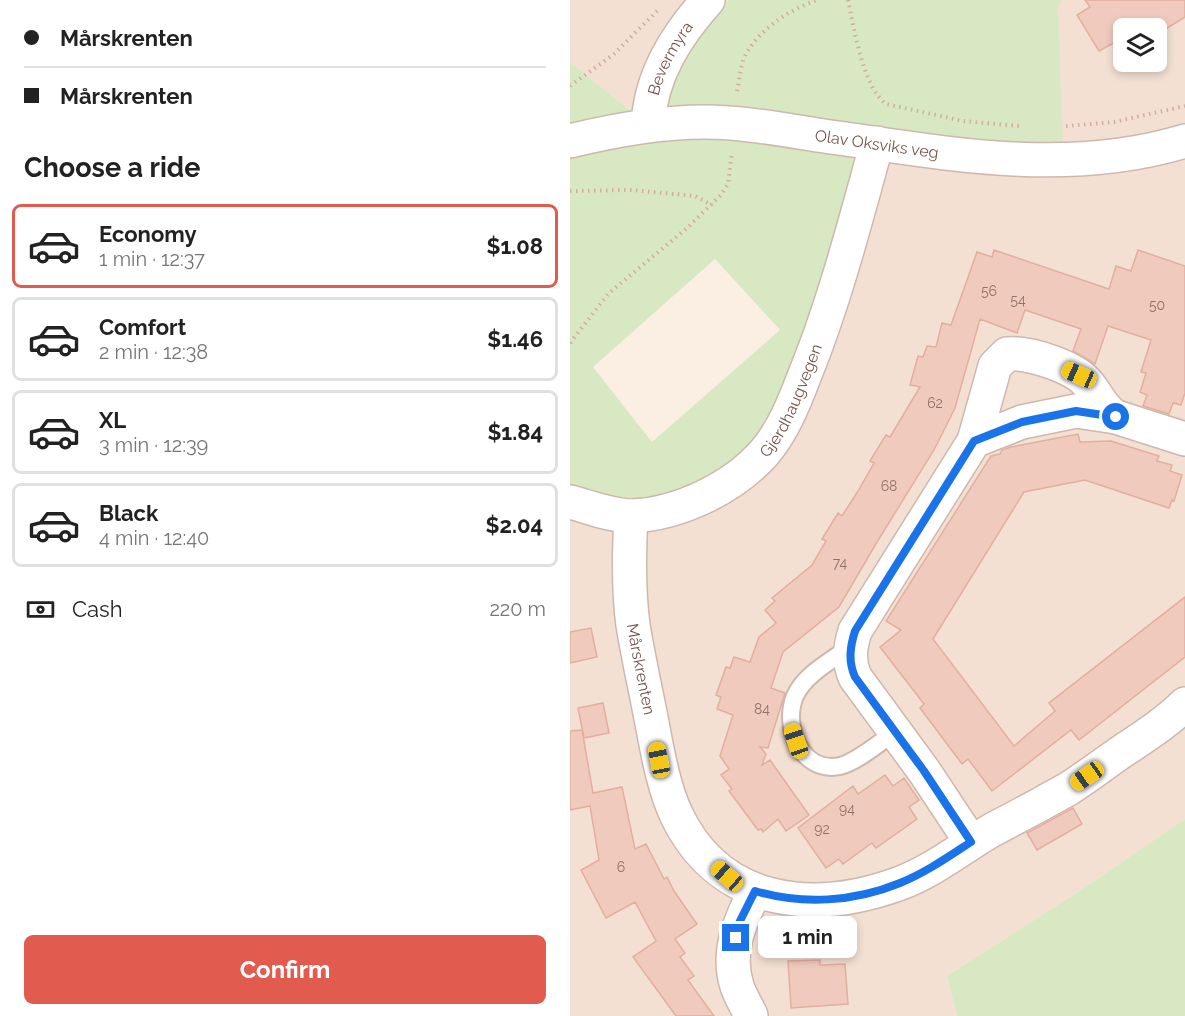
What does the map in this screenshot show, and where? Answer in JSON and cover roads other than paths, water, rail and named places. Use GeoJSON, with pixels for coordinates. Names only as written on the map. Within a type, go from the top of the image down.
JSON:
{"type":"FeatureCollection","features":[{"type":"Feature","properties":{"kind":"street","name":"Bevermyra"},"geometry":{"type":"LineString","coordinates":[[648,124],[650,104],[662,66],[692,18],[708,0]]}},
{"type":"Feature","properties":{"kind":"street","name":"Olav Oksviks veg"},"geometry":{"type":"LineString","coordinates":[[570,141],[648,124],[706,122],[1014,160],[1074,160],[1129,155],[1185,141]]}},
{"type":"Feature","properties":{"kind":"street","name":"Gjerdhaugvegen"},"geometry":{"type":"LineString","coordinates":[[570,502],[631,516],[681,506],[728,484],[747,470],[765,452],[781,430],[817,346],[861,204],[877,143]]}},
{"type":"Feature","properties":{"kind":"street"},"geometry":{"type":"LineString","coordinates":[[971,842],[855,677],[849,647],[859,623],[974,441],[996,366],[1007,354],[1024,355],[1055,364],[1079,375],[1089,384],[1104,408],[1116,417]]}},
{"type":"Feature","properties":{"kind":"street"},"geometry":{"type":"LineString","coordinates":[[974,441],[1022,422],[1076,411],[1116,417],[1185,439]]}},
{"type":"Feature","properties":{"kind":"street","name":"Mårskrenten"},"geometry":{"type":"LineString","coordinates":[[631,516],[629,571],[633,623],[659,760],[675,813],[689,837],[708,860],[736,882],[755,891],[790,900],[824,900],[859,895],[899,884],[1069,788],[1142,738],[1185,704]]}},
{"type":"Feature","properties":{"kind":"street"},"geometry":{"type":"LineString","coordinates":[[751,1016],[737,986],[733,952],[739,923],[755,891]]}},
{"type":"Feature","properties":{"kind":"lane"},"geometry":{"type":"LineString","coordinates":[[849,647],[808,678],[795,695],[791,712],[791,728],[796,741],[805,756],[814,763],[825,767],[842,766],[895,732]]}}]}
